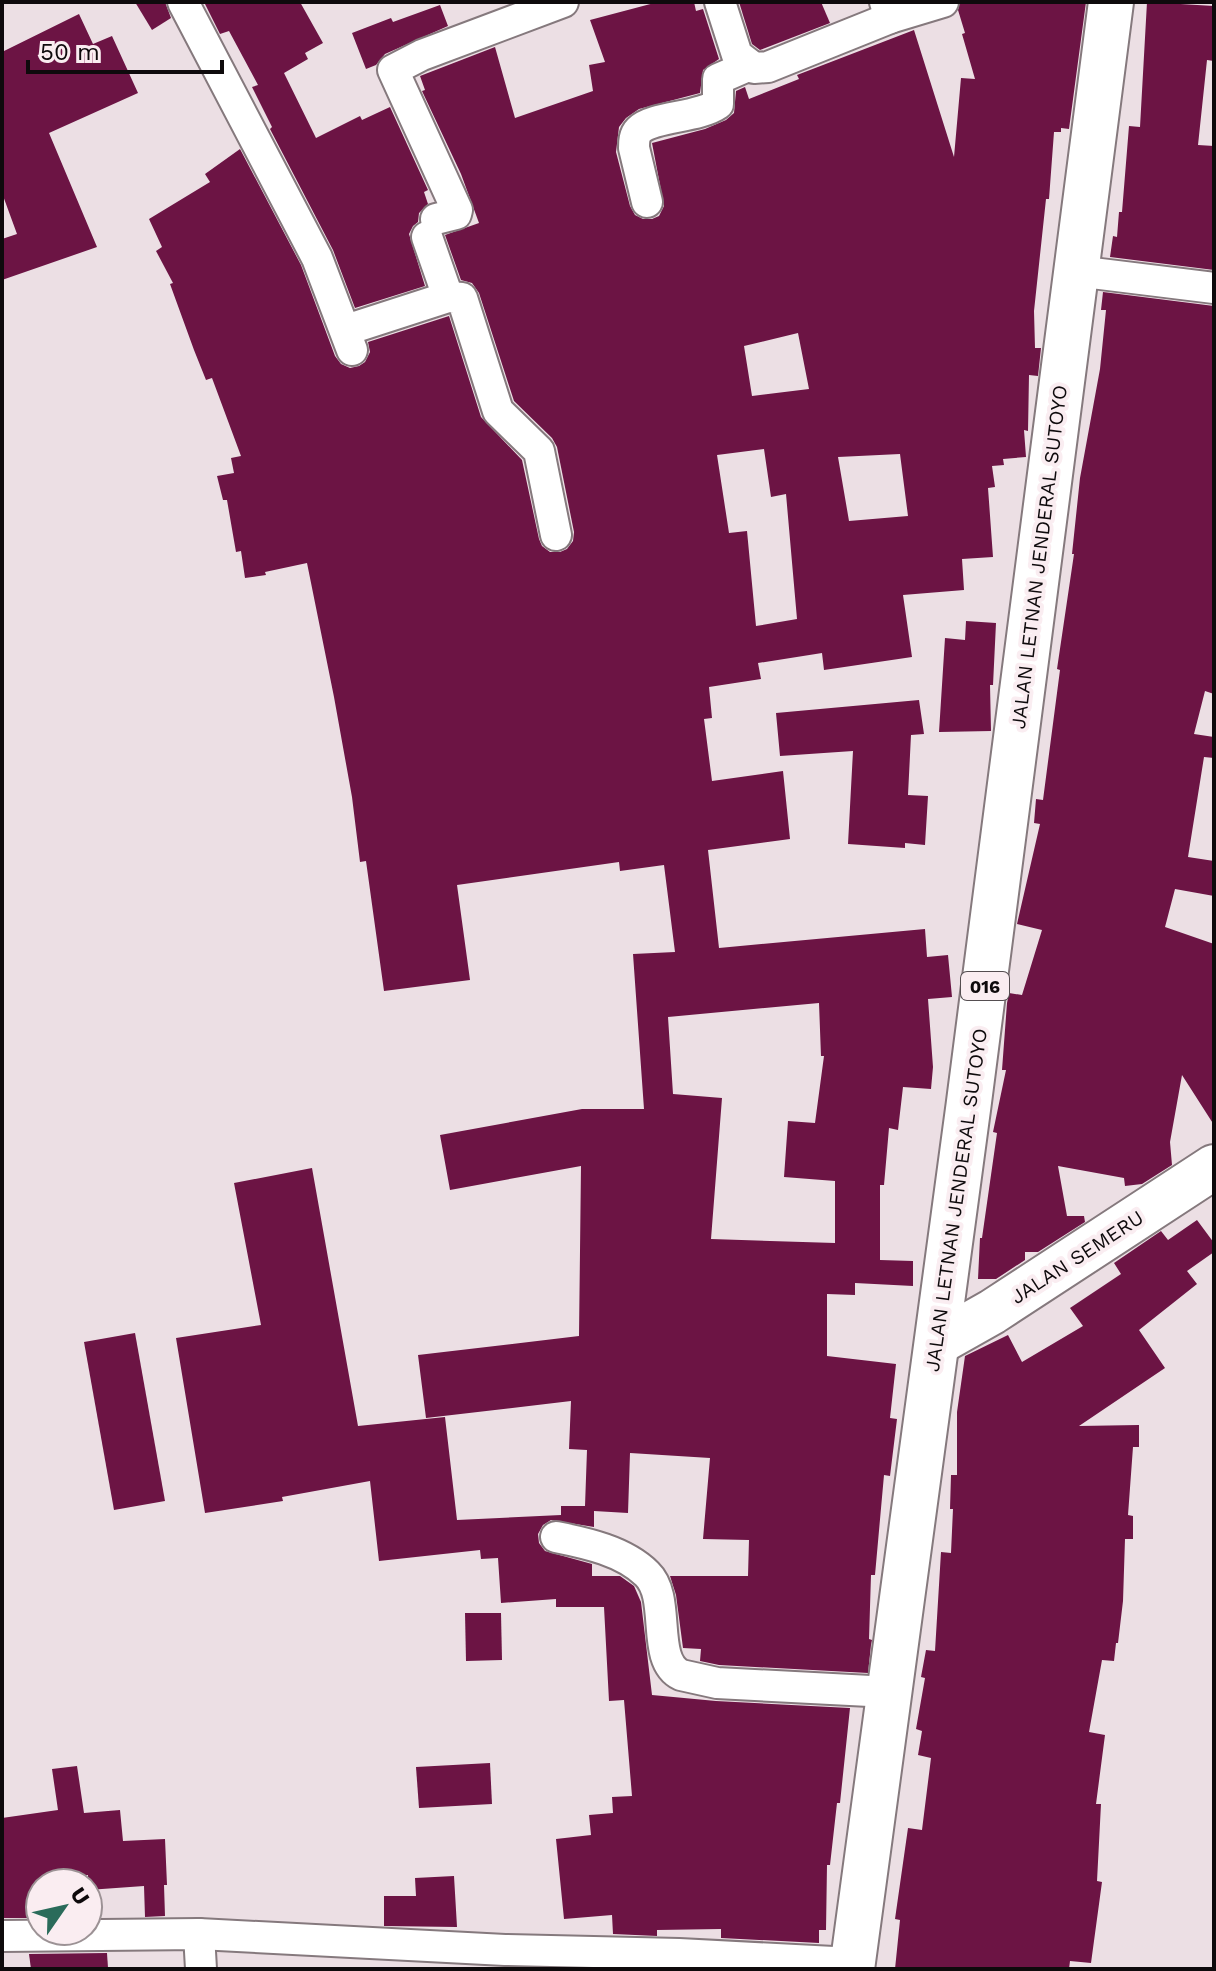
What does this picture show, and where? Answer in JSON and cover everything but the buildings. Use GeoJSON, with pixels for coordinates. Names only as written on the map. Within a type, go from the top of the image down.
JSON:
{"type":"FeatureCollection","features":[{"type":"Feature","properties":{"kind":"main road","name":"JALAN LETNAN JENDERAL SUTOYO"},"geometry":{"type":"LineString","coordinates":[[852,1966],[937,1343],[1111,2]]}},
{"type":"Feature","properties":{"kind":"main road","name":"JALAN SEMERU"},"geometry":{"type":"LineString","coordinates":[[937,1343],[992,1312],[1214,1167]]}},
{"type":"Feature","properties":{"kind":"street"},"geometry":{"type":"LineString","coordinates":[[183,2],[317,258],[349,340],[448,297],[462,298],[498,411],[539,451],[556,535]]}},
{"type":"Feature","properties":{"kind":"street"},"geometry":{"type":"LineString","coordinates":[[448,297],[432,228],[456,214],[457,210],[393,70],[491,27],[563,2]]}},
{"type":"Feature","properties":{"kind":"street"},"geometry":{"type":"LineString","coordinates":[[720,2],[737,55],[748,66],[759,69],[887,10],[943,2]]}},
{"type":"Feature","properties":{"kind":"street"},"geometry":{"type":"LineString","coordinates":[[647,202],[634,148],[634,139],[639,130],[708,111],[718,104],[718,79],[748,66]]}},
{"type":"Feature","properties":{"kind":"street"},"geometry":{"type":"LineString","coordinates":[[1076,271],[1214,288]]}},
{"type":"Feature","properties":{"kind":"street"},"geometry":{"type":"LineString","coordinates":[[556,1537],[609,1552],[646,1572],[657,1590],[667,1659],[681,1675],[717,1683],[889,1692]]}},
{"type":"Feature","properties":{"kind":"street"},"geometry":{"type":"LineString","coordinates":[[199,1934],[201,1969]]}},
{"type":"Feature","properties":{"kind":"street"},"geometry":{"type":"LineString","coordinates":[[2,1936],[199,1934],[490,1950],[679,1954],[852,1966]]}}]}
